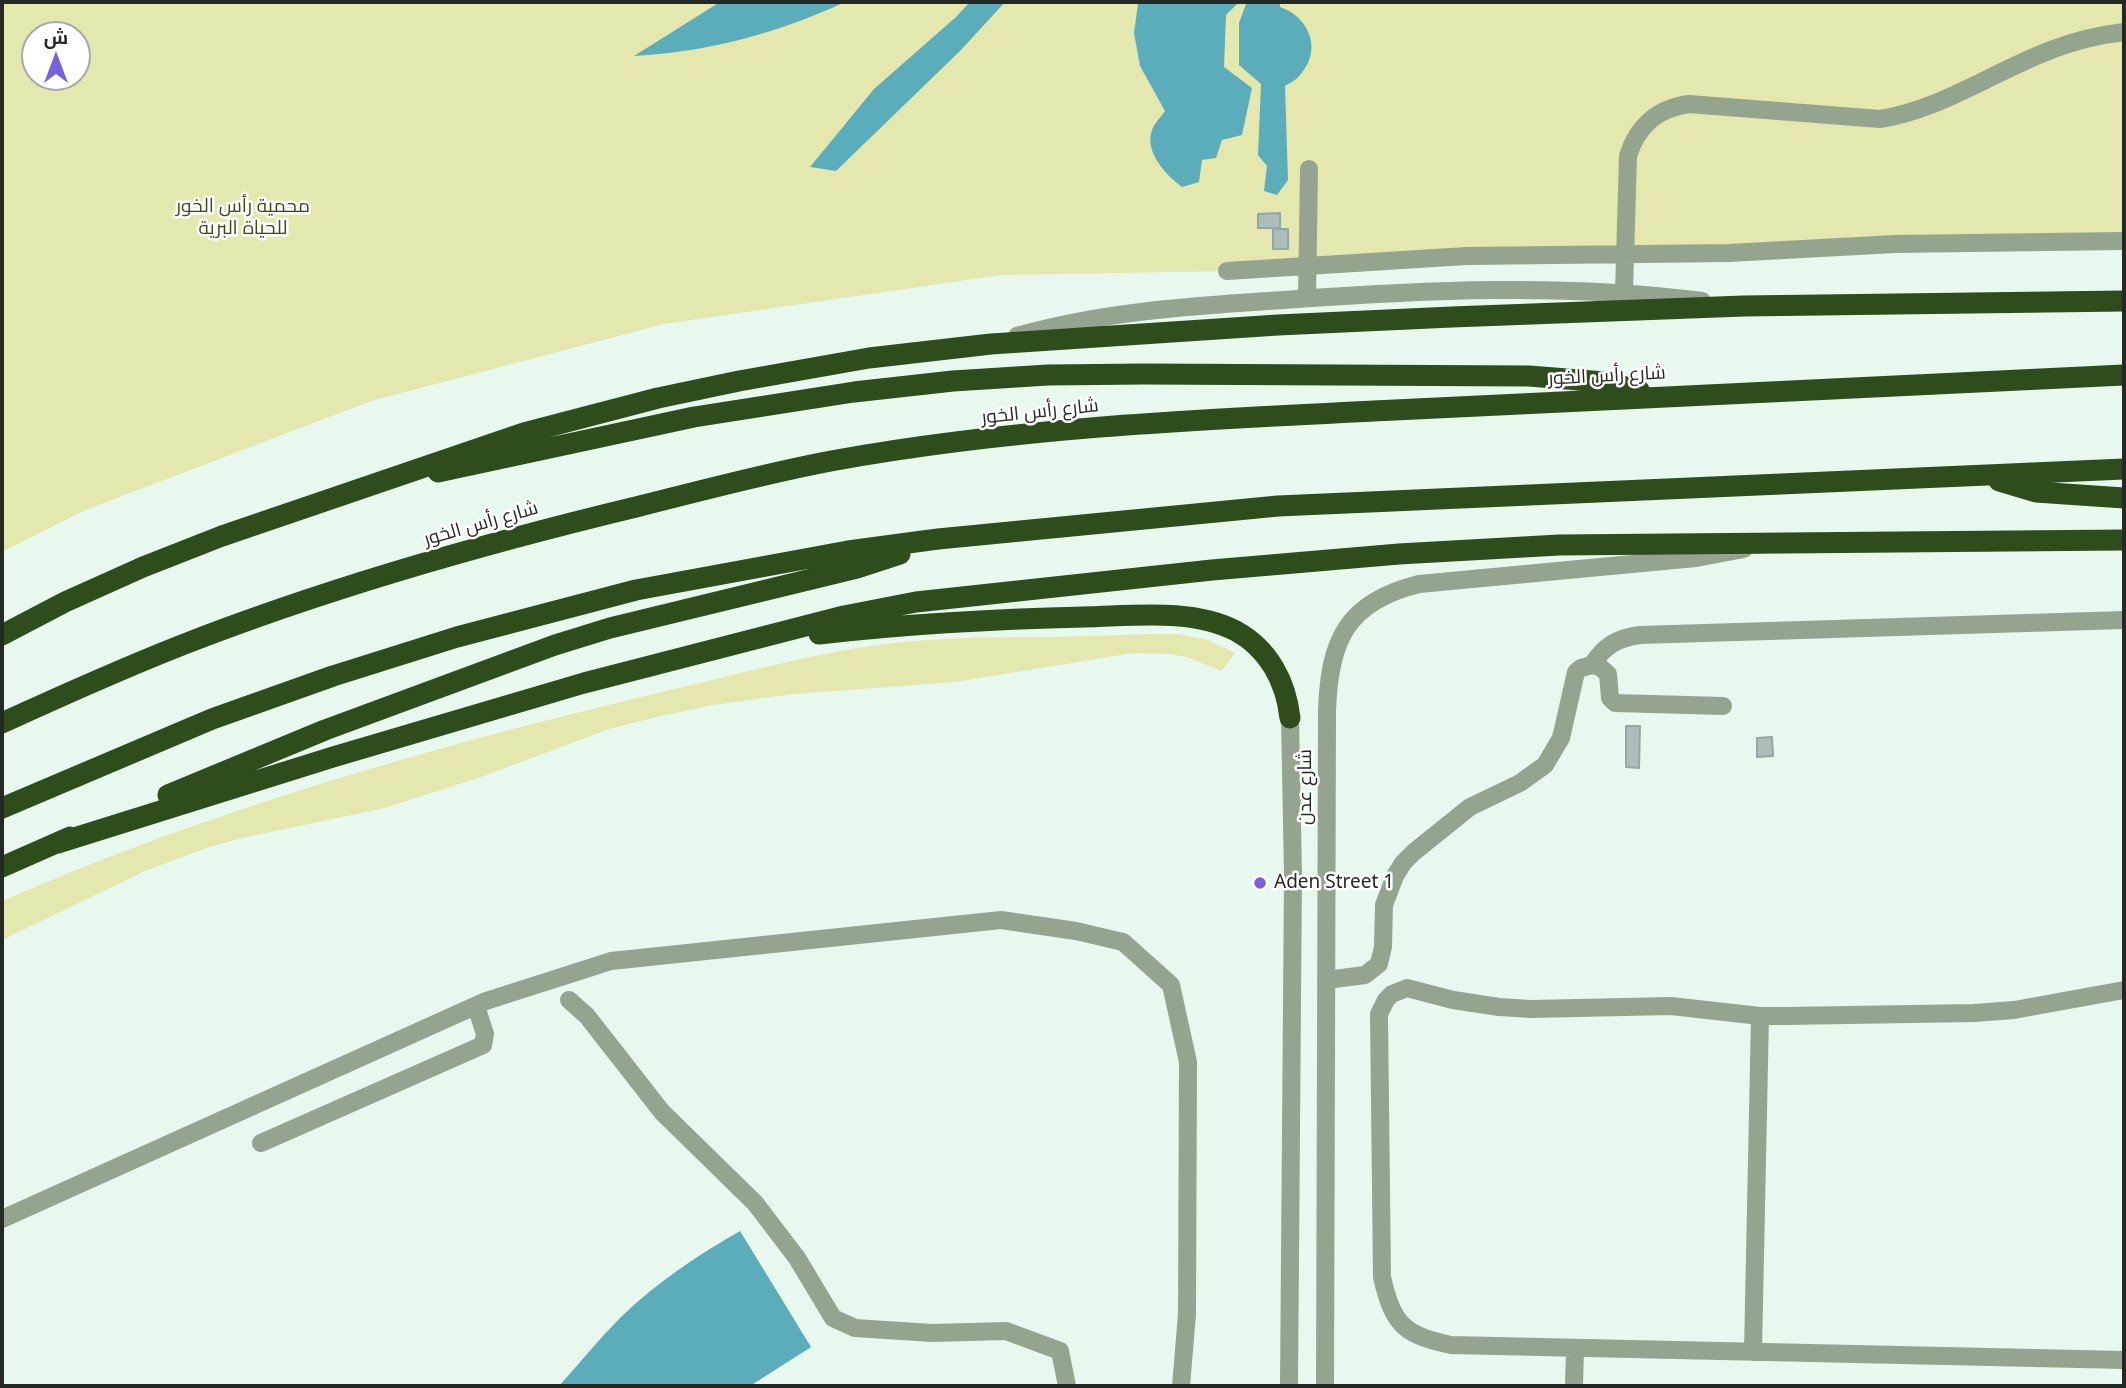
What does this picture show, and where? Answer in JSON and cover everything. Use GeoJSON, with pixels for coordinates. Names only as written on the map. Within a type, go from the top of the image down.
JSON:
{"type":"FeatureCollection","features":[{"type":"Feature","properties":{"kind":"highway"},"geometry":{"type":"LineString","coordinates":[[2,635],[65,602],[154,562],[298,508],[524,433],[658,398],[869,358],[991,344],[1278,325],[1744,306],[2124,301]]}},
{"type":"Feature","properties":{"kind":"highway"},"geometry":{"type":"LineString","coordinates":[[385,481],[466,468],[694,417],[854,392],[953,381],[1048,375],[1144,374],[1529,376],[1604,382],[1658,396]]}},
{"type":"Feature","properties":{"kind":"highway","name":"شارع رأس الخور"},"geometry":{"type":"LineString","coordinates":[[2,723],[184,644],[358,584],[569,523],[833,461],[989,440],[1198,420],[1658,396],[2124,376]]}},
{"type":"Feature","properties":{"kind":"highway"},"geometry":{"type":"LineString","coordinates":[[2,808],[212,719],[334,676],[484,630],[636,590],[811,558],[938,539],[1278,506],[2124,469]]}},
{"type":"Feature","properties":{"kind":"highway"},"geometry":{"type":"LineString","coordinates":[[1983,476],[2036,492],[2124,498]]}},
{"type":"Feature","properties":{"kind":"highway"},"geometry":{"type":"LineString","coordinates":[[2,867],[303,739],[555,645],[610,628],[857,568],[938,539]]}},
{"type":"Feature","properties":{"kind":"highway"},"geometry":{"type":"LineString","coordinates":[[58,842],[584,683],[844,616],[916,602],[1070,584],[1399,554],[1559,545],[2124,540]]}},
{"type":"Feature","properties":{"kind":"highway"},"geometry":{"type":"LineString","coordinates":[[754,641],[957,621],[1125,616],[1196,618],[1236,631],[1261,650],[1284,685],[1290,718]]}},
{"type":"Feature","properties":{"kind":"street"},"geometry":{"type":"LineString","coordinates":[[1624,292],[1628,156],[1643,127],[1650,119],[1669,108],[1689,104],[1880,119],[1928,107],[2050,50],[2089,38],[2124,32]]}},
{"type":"Feature","properties":{"kind":"street"},"geometry":{"type":"LineString","coordinates":[[1307,298],[1309,169]]}},
{"type":"Feature","properties":{"kind":"street"},"geometry":{"type":"LineString","coordinates":[[1227,271],[1466,256],[1766,252],[1906,244],[2124,241]]}},
{"type":"Feature","properties":{"kind":"street"},"geometry":{"type":"LineString","coordinates":[[991,344],[1063,324],[1123,313],[1410,292],[1624,292],[1744,306]]}},
{"type":"Feature","properties":{"kind":"street","name":"شارع عدن"},"geometry":{"type":"LineString","coordinates":[[1325,1386],[1328,683],[1337,646],[1354,618],[1380,598],[1396,590],[1419,584],[1696,558],[1730,553],[1766,543]]}},
{"type":"Feature","properties":{"kind":"street"},"geometry":{"type":"LineString","coordinates":[[1592,665],[1611,643],[1640,635],[2124,620]]}},
{"type":"Feature","properties":{"kind":"street"},"geometry":{"type":"LineString","coordinates":[[1326,980],[1365,975],[1379,964],[1383,947],[1384,905],[1391,883],[1403,863],[1455,817],[1486,798],[1520,783],[1545,765],[1561,738],[1576,672],[1581,668],[1592,665],[1600,667],[1608,674],[1609,694],[1615,703],[1723,706]]}},
{"type":"Feature","properties":{"kind":"street","name":"شارع عدن"},"geometry":{"type":"LineString","coordinates":[[1289,1386],[1293,888],[1290,718]]}},
{"type":"Feature","properties":{"kind":"street"},"geometry":{"type":"LineString","coordinates":[[2,1219],[476,1006],[611,961],[1001,920],[1076,931],[1123,942],[1171,985],[1188,1062],[1187,1314],[1181,1386]]}},
{"type":"Feature","properties":{"kind":"street"},"geometry":{"type":"LineString","coordinates":[[2124,990],[2014,1010],[1974,1013],[1759,1016],[1671,1006],[1531,1009],[1499,1007],[1453,1000],[1407,988],[1392,994],[1382,1006],[1379,1023],[1382,1277],[1389,1306],[1402,1325],[1423,1339],[1451,1345],[2124,1360]]}},
{"type":"Feature","properties":{"kind":"street"},"geometry":{"type":"LineString","coordinates":[[569,1000],[596,1026],[662,1112],[755,1203],[797,1258],[833,1318],[855,1328],[932,1334],[1006,1331],[1060,1351],[1068,1386]]}},
{"type":"Feature","properties":{"kind":"street"},"geometry":{"type":"LineString","coordinates":[[261,1143],[484,1045],[485,1034],[476,1006]]}},
{"type":"Feature","properties":{"kind":"street"},"geometry":{"type":"LineString","coordinates":[[1753,1352],[1759,1016]]}},
{"type":"Feature","properties":{"kind":"street"},"geometry":{"type":"LineString","coordinates":[[1574,1386],[1575,1348]]}},
{"type":"Feature","properties":{"kind":"green space","name":"محمية رأس الخور للحياة البرية"},"geometry":{"type":"Polygon","coordinates":[[[2,2],[2124,2],[2124,245],[1348,269],[1001,275],[664,324],[371,401],[83,511],[2,552],[2,2]]]}},
{"type":"Feature","properties":{"kind":"green space"},"geometry":{"type":"Polygon","coordinates":[[[1177,634],[1208,640],[1235,653],[1221,671],[1187,657],[1133,653],[955,682],[794,694],[713,705],[661,716],[609,729],[481,777],[385,808],[206,848],[145,871],[2,940],[2,901],[80,868],[239,810],[482,737],[762,668],[878,645],[967,638],[1177,634]]]}},
{"type":"Feature","properties":{"kind":"water"},"geometry":{"type":"Polygon","coordinates":[[[720,2],[845,2],[794,23],[742,39],[689,50],[634,56],[720,2]]]}},
{"type":"Feature","properties":{"kind":"water"},"geometry":{"type":"Polygon","coordinates":[[[970,2],[1005,2],[961,50],[836,171],[810,167],[874,89],[970,2]]]}},
{"type":"Feature","properties":{"kind":"water"},"geometry":{"type":"Polygon","coordinates":[[[1239,2],[1226,15],[1224,67],[1252,88],[1242,135],[1222,140],[1216,158],[1202,160],[1199,182],[1182,187],[1163,169],[1151,146],[1152,130],[1165,111],[1140,66],[1134,33],[1138,4],[1239,2]]]}},
{"type":"Feature","properties":{"kind":"water"},"geometry":{"type":"Polygon","coordinates":[[[1245,2],[1280,2],[1280,7],[1299,18],[1310,36],[1310,56],[1306,66],[1298,77],[1285,86],[1288,180],[1277,195],[1264,191],[1267,166],[1258,155],[1261,84],[1239,65],[1239,23],[1245,2]]]}},
{"type":"Feature","properties":{"kind":"water"},"geometry":{"type":"Polygon","coordinates":[[[740,1231],[811,1347],[750,1386],[559,1386],[621,1317],[648,1293],[678,1270],[740,1231]]]}},
{"type":"Feature","properties":{"kind":"building"},"geometry":{"type":"Polygon","coordinates":[[[1280,213],[1280,228],[1258,228],[1258,214],[1280,213]]]}},
{"type":"Feature","properties":{"kind":"building"},"geometry":{"type":"Polygon","coordinates":[[[1273,229],[1288,229],[1288,249],[1273,249],[1273,229]]]}},
{"type":"Feature","properties":{"kind":"building"},"geometry":{"type":"Polygon","coordinates":[[[1626,726],[1640,726],[1639,768],[1626,767],[1626,726]]]}},
{"type":"Feature","properties":{"kind":"building"},"geometry":{"type":"Polygon","coordinates":[[[1772,737],[1773,756],[1757,757],[1757,738],[1772,737]]]}},
{"type":"Feature","properties":{"kind":"place","name":"Aden Street 1"},"geometry":{"type":"Point","coordinates":[1260,883]}}]}
